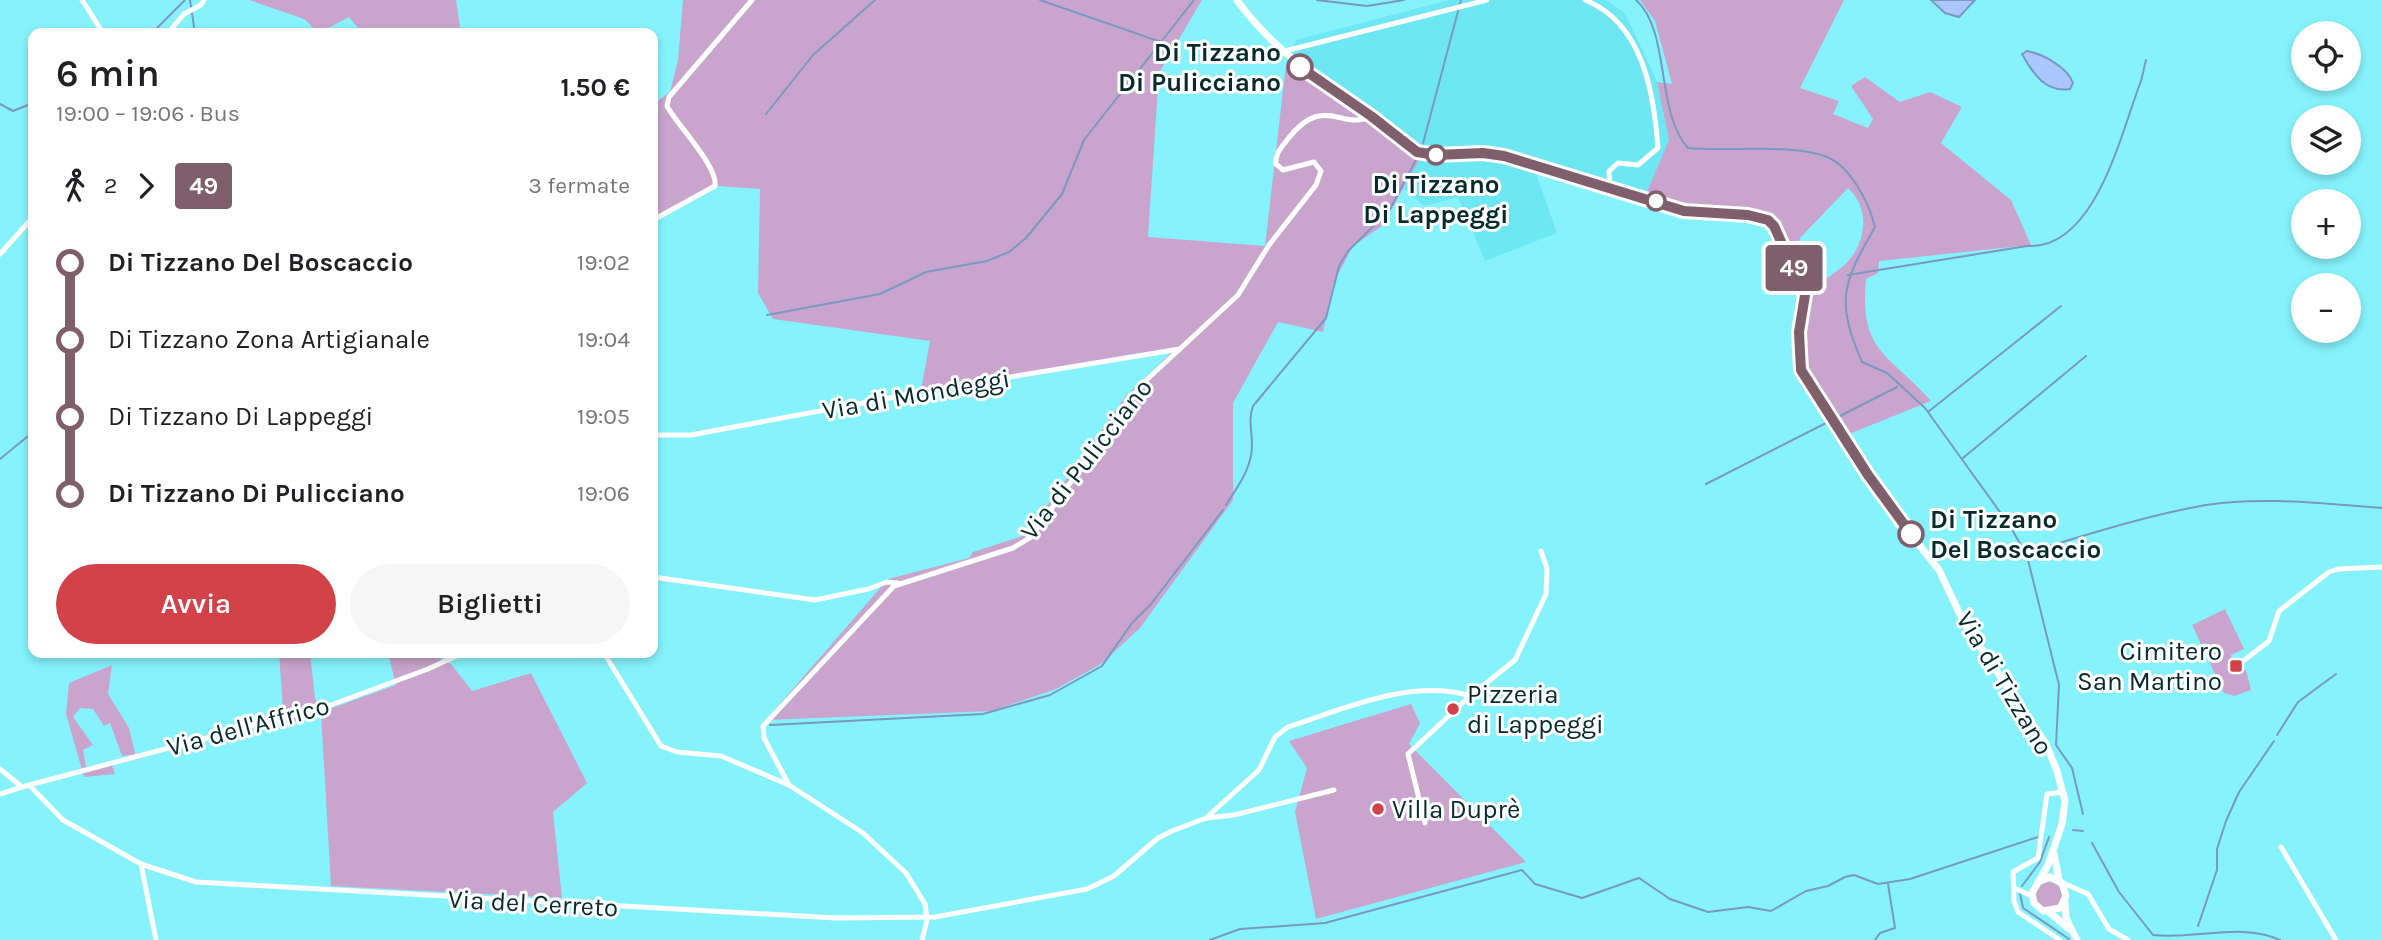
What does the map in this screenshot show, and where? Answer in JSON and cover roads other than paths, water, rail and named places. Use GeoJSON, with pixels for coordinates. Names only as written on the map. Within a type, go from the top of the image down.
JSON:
{"type":"FeatureCollection","features":[{"type":"Feature","properties":{"kind":"main road","name":"Via di Tizzano"},"geometry":{"type":"LineString","coordinates":[[1237,0],[1285,54],[1420,153],[1483,153],[1504,156],[1694,213],[1759,217],[1774,226],[1805,295],[1799,332],[1801,370],[1893,512],[1939,570],[1964,623],[2046,744],[2063,792],[2065,808],[2054,865],[2061,882],[2066,918],[2076,937]]}},
{"type":"Feature","properties":{"kind":"main road","name":"Via di Tizzano"},"geometry":{"type":"LineString","coordinates":[[2032,896],[2056,846]]}},
{"type":"Feature","properties":{"kind":"main road"},"geometry":{"type":"LineString","coordinates":[[2036,884],[2050,877],[2061,882]]}},
{"type":"Feature","properties":{"kind":"main road"},"geometry":{"type":"LineString","coordinates":[[2032,896],[2038,908],[2048,912],[2076,937]]}},
{"type":"Feature","properties":{"kind":"main road"},"geometry":{"type":"LineString","coordinates":[[2048,912],[2060,908],[2065,901]]}},
{"type":"Feature","properties":{"kind":"street"},"geometry":{"type":"LineString","coordinates":[[82,0],[100,28]]}},
{"type":"Feature","properties":{"kind":"street"},"geometry":{"type":"LineString","coordinates":[[173,28],[204,0]]}},
{"type":"Feature","properties":{"kind":"street"},"geometry":{"type":"LineString","coordinates":[[658,217],[715,186],[716,181],[709,165],[667,106],[669,97],[751,0]]}},
{"type":"Feature","properties":{"kind":"street"},"geometry":{"type":"LineString","coordinates":[[1285,54],[1289,50],[1347,34],[1487,0]]}},
{"type":"Feature","properties":{"kind":"street"},"geometry":{"type":"LineString","coordinates":[[1585,0],[1614,15],[1627,34],[1648,75],[1656,122],[1658,148],[1638,165],[1618,163],[1609,171],[1610,189]]}},
{"type":"Feature","properties":{"kind":"street","name":"Via di Pulicciano"},"geometry":{"type":"LineString","coordinates":[[927,918],[922,896],[890,855],[789,785],[764,738],[763,726],[898,583],[1013,548],[1028,540],[1136,391],[1237,295],[1269,245],[1319,180],[1320,169],[1314,162],[1283,170],[1276,164],[1278,152],[1298,126],[1320,116],[1363,119],[1371,116]]}},
{"type":"Feature","properties":{"kind":"street"},"geometry":{"type":"LineString","coordinates":[[0,254],[28,222]]}},
{"type":"Feature","properties":{"kind":"street","name":"Via di Mondeggi"},"geometry":{"type":"LineString","coordinates":[[658,435],[691,435],[943,388],[1180,349]]}},
{"type":"Feature","properties":{"kind":"street"},"geometry":{"type":"LineString","coordinates":[[1425,823],[1408,754],[1470,695],[1516,660],[1546,594],[1547,569],[1541,551]]}},
{"type":"Feature","properties":{"kind":"street"},"geometry":{"type":"LineString","coordinates":[[2238,665],[2269,641],[2279,611],[2329,572],[2338,569],[2382,567]]}},
{"type":"Feature","properties":{"kind":"street"},"geometry":{"type":"LineString","coordinates":[[658,578],[815,600],[868,590],[887,582],[898,583]]}},
{"type":"Feature","properties":{"kind":"street","name":"Via dell'Affrico"},"geometry":{"type":"LineString","coordinates":[[0,794],[331,705],[452,658]]}},
{"type":"Feature","properties":{"kind":"street"},"geometry":{"type":"LineString","coordinates":[[607,658],[661,746],[677,752],[721,756],[789,785]]}},
{"type":"Feature","properties":{"kind":"street"},"geometry":{"type":"LineString","coordinates":[[1206,818],[1259,770],[1275,737],[1288,727],[1408,693],[1452,691],[1470,695]]}},
{"type":"Feature","properties":{"kind":"street","name":"Via del Cerreto"},"geometry":{"type":"LineString","coordinates":[[0,769],[26,786],[63,820],[141,864],[196,882],[810,917],[927,918],[1087,889],[1114,876],[1158,838],[1206,818]]}},
{"type":"Feature","properties":{"kind":"street"},"geometry":{"type":"LineString","coordinates":[[1206,818],[1234,815],[1334,790]]}},
{"type":"Feature","properties":{"kind":"street","name":"Via di Tizzano"},"geometry":{"type":"LineString","coordinates":[[2014,888],[2014,872],[2035,862],[2041,850],[2047,794],[2063,792]]}},
{"type":"Feature","properties":{"kind":"street"},"geometry":{"type":"LineString","coordinates":[[2281,847],[2336,940]]}},
{"type":"Feature","properties":{"kind":"street"},"geometry":{"type":"LineString","coordinates":[[141,864],[156,940]]}},
{"type":"Feature","properties":{"kind":"street"},"geometry":{"type":"LineString","coordinates":[[2061,882],[2084,892],[2094,901],[2109,929],[2128,940]]}},
{"type":"Feature","properties":{"kind":"street"},"geometry":{"type":"LineString","coordinates":[[2022,890],[2036,884]]}},
{"type":"Feature","properties":{"kind":"street"},"geometry":{"type":"LineString","coordinates":[[2032,896],[2014,888],[2018,912],[2060,940]]}},
{"type":"Feature","properties":{"kind":"street"},"geometry":{"type":"LineString","coordinates":[[2065,901],[2072,893],[2084,892]]}},
{"type":"Feature","properties":{"kind":"street"},"geometry":{"type":"LineString","coordinates":[[922,940],[927,918]]}},
{"type":"Feature","properties":{"kind":"waterway"},"geometry":{"type":"LineString","coordinates":[[157,28],[185,0]]}},
{"type":"Feature","properties":{"kind":"waterway"},"geometry":{"type":"LineString","coordinates":[[190,0],[194,28]]}},
{"type":"Feature","properties":{"kind":"waterway"},"geometry":{"type":"LineString","coordinates":[[766,114],[813,55],[875,0]]}},
{"type":"Feature","properties":{"kind":"waterway"},"geometry":{"type":"LineString","coordinates":[[1040,0],[1161,42]]}},
{"type":"Feature","properties":{"kind":"waterway"},"geometry":{"type":"LineString","coordinates":[[767,315],[880,294],[926,272],[987,261],[1009,252],[1026,238],[1062,194],[1084,140],[1194,0]]}},
{"type":"Feature","properties":{"kind":"waterway"},"geometry":{"type":"LineString","coordinates":[[1317,0],[1367,6],[1404,0]]}},
{"type":"Feature","properties":{"kind":"waterway"},"geometry":{"type":"LineString","coordinates":[[1421,151],[1461,0]]}},
{"type":"Feature","properties":{"kind":"waterway"},"geometry":{"type":"LineString","coordinates":[[1636,0],[1647,14],[1654,31],[1671,114],[1678,133],[1688,148],[1779,149],[1813,153],[1836,162],[1851,177],[1864,197],[1875,227],[1856,263],[1846,292],[1848,323],[1853,341],[1862,362],[1887,373],[1925,408],[2010,526],[2027,556],[2059,685],[2056,745],[2072,768],[2083,814]]}},
{"type":"Feature","properties":{"kind":"waterway"},"geometry":{"type":"LineString","coordinates":[[1848,275],[2051,242],[2071,229],[2088,209],[2114,157],[2146,60]]}},
{"type":"Feature","properties":{"kind":"waterway"},"geometry":{"type":"LineString","coordinates":[[0,104],[13,111],[28,105]]}},
{"type":"Feature","properties":{"kind":"waterway"},"geometry":{"type":"LineString","coordinates":[[1226,505],[1250,461],[1253,406],[1326,318],[1339,266],[1348,251],[1389,211],[1418,156]]}},
{"type":"Feature","properties":{"kind":"waterway"},"geometry":{"type":"LineString","coordinates":[[1928,412],[2061,306]]}},
{"type":"Feature","properties":{"kind":"waterway"},"geometry":{"type":"LineString","coordinates":[[1963,458],[2086,356]]}},
{"type":"Feature","properties":{"kind":"waterway"},"geometry":{"type":"LineString","coordinates":[[1838,417],[1897,387]]}},
{"type":"Feature","properties":{"kind":"waterway"},"geometry":{"type":"LineString","coordinates":[[1706,484],[1830,421]]}},
{"type":"Feature","properties":{"kind":"waterway"},"geometry":{"type":"LineString","coordinates":[[0,459],[28,436]]}},
{"type":"Feature","properties":{"kind":"waterway"},"geometry":{"type":"LineString","coordinates":[[2026,553],[2138,520],[2228,502],[2272,501],[2382,508]]}},
{"type":"Feature","properties":{"kind":"waterway"},"geometry":{"type":"LineString","coordinates":[[770,725],[983,714],[1050,695],[1102,666],[1132,623],[1151,604],[1223,510]]}},
{"type":"Feature","properties":{"kind":"waterway"},"geometry":{"type":"LineString","coordinates":[[2277,735],[2298,702],[2336,674]]}},
{"type":"Feature","properties":{"kind":"waterway"},"geometry":{"type":"LineString","coordinates":[[2198,926],[2217,870],[2217,849],[2226,821],[2239,792],[2274,741]]}},
{"type":"Feature","properties":{"kind":"waterway"},"geometry":{"type":"LineString","coordinates":[[2073,830],[2083,831]]}},
{"type":"Feature","properties":{"kind":"waterway"},"geometry":{"type":"LineString","coordinates":[[1210,940],[1240,929],[1325,923],[1522,870],[1535,884],[1582,898],[1639,878],[1670,899],[1708,912],[1748,907],[1771,911],[1806,891],[1828,886],[1845,877],[1854,875],[1878,884],[1910,879],[2038,837]]}},
{"type":"Feature","properties":{"kind":"waterway"},"geometry":{"type":"LineString","coordinates":[[2022,886],[2040,862],[2049,837]]}},
{"type":"Feature","properties":{"kind":"waterway"},"geometry":{"type":"LineString","coordinates":[[2092,843],[2119,892],[2153,935],[2250,932],[2280,940]]}},
{"type":"Feature","properties":{"kind":"waterway"},"geometry":{"type":"LineString","coordinates":[[1875,940],[1880,933],[1895,928],[1888,884]]}},
{"type":"Feature","properties":{"kind":"waterway"},"geometry":{"type":"LineString","coordinates":[[2020,893],[2023,908],[2069,939]]}},
{"type":"Feature","properties":{"kind":"place","name":"Di Tizzano Di Pulicciano"},"geometry":{"type":"Point","coordinates":[1300,67]}},
{"type":"Feature","properties":{"kind":"place","name":"Di Tizzano Di Lappeggi"},"geometry":{"type":"Point","coordinates":[1436,155]}},
{"type":"Feature","properties":{"kind":"place","name":"Di Tizzano Del Boscaccio"},"geometry":{"type":"Point","coordinates":[1911,534]}},
{"type":"Feature","properties":{"kind":"place","name":"Cimitero San Martino"},"geometry":{"type":"Point","coordinates":[2236,666]}},
{"type":"Feature","properties":{"kind":"place","name":"Pizzeria di Lappeggi"},"geometry":{"type":"Point","coordinates":[1453,709]}},
{"type":"Feature","properties":{"kind":"place","name":"Villa Duprè"},"geometry":{"type":"Point","coordinates":[1378,809]}}]}
